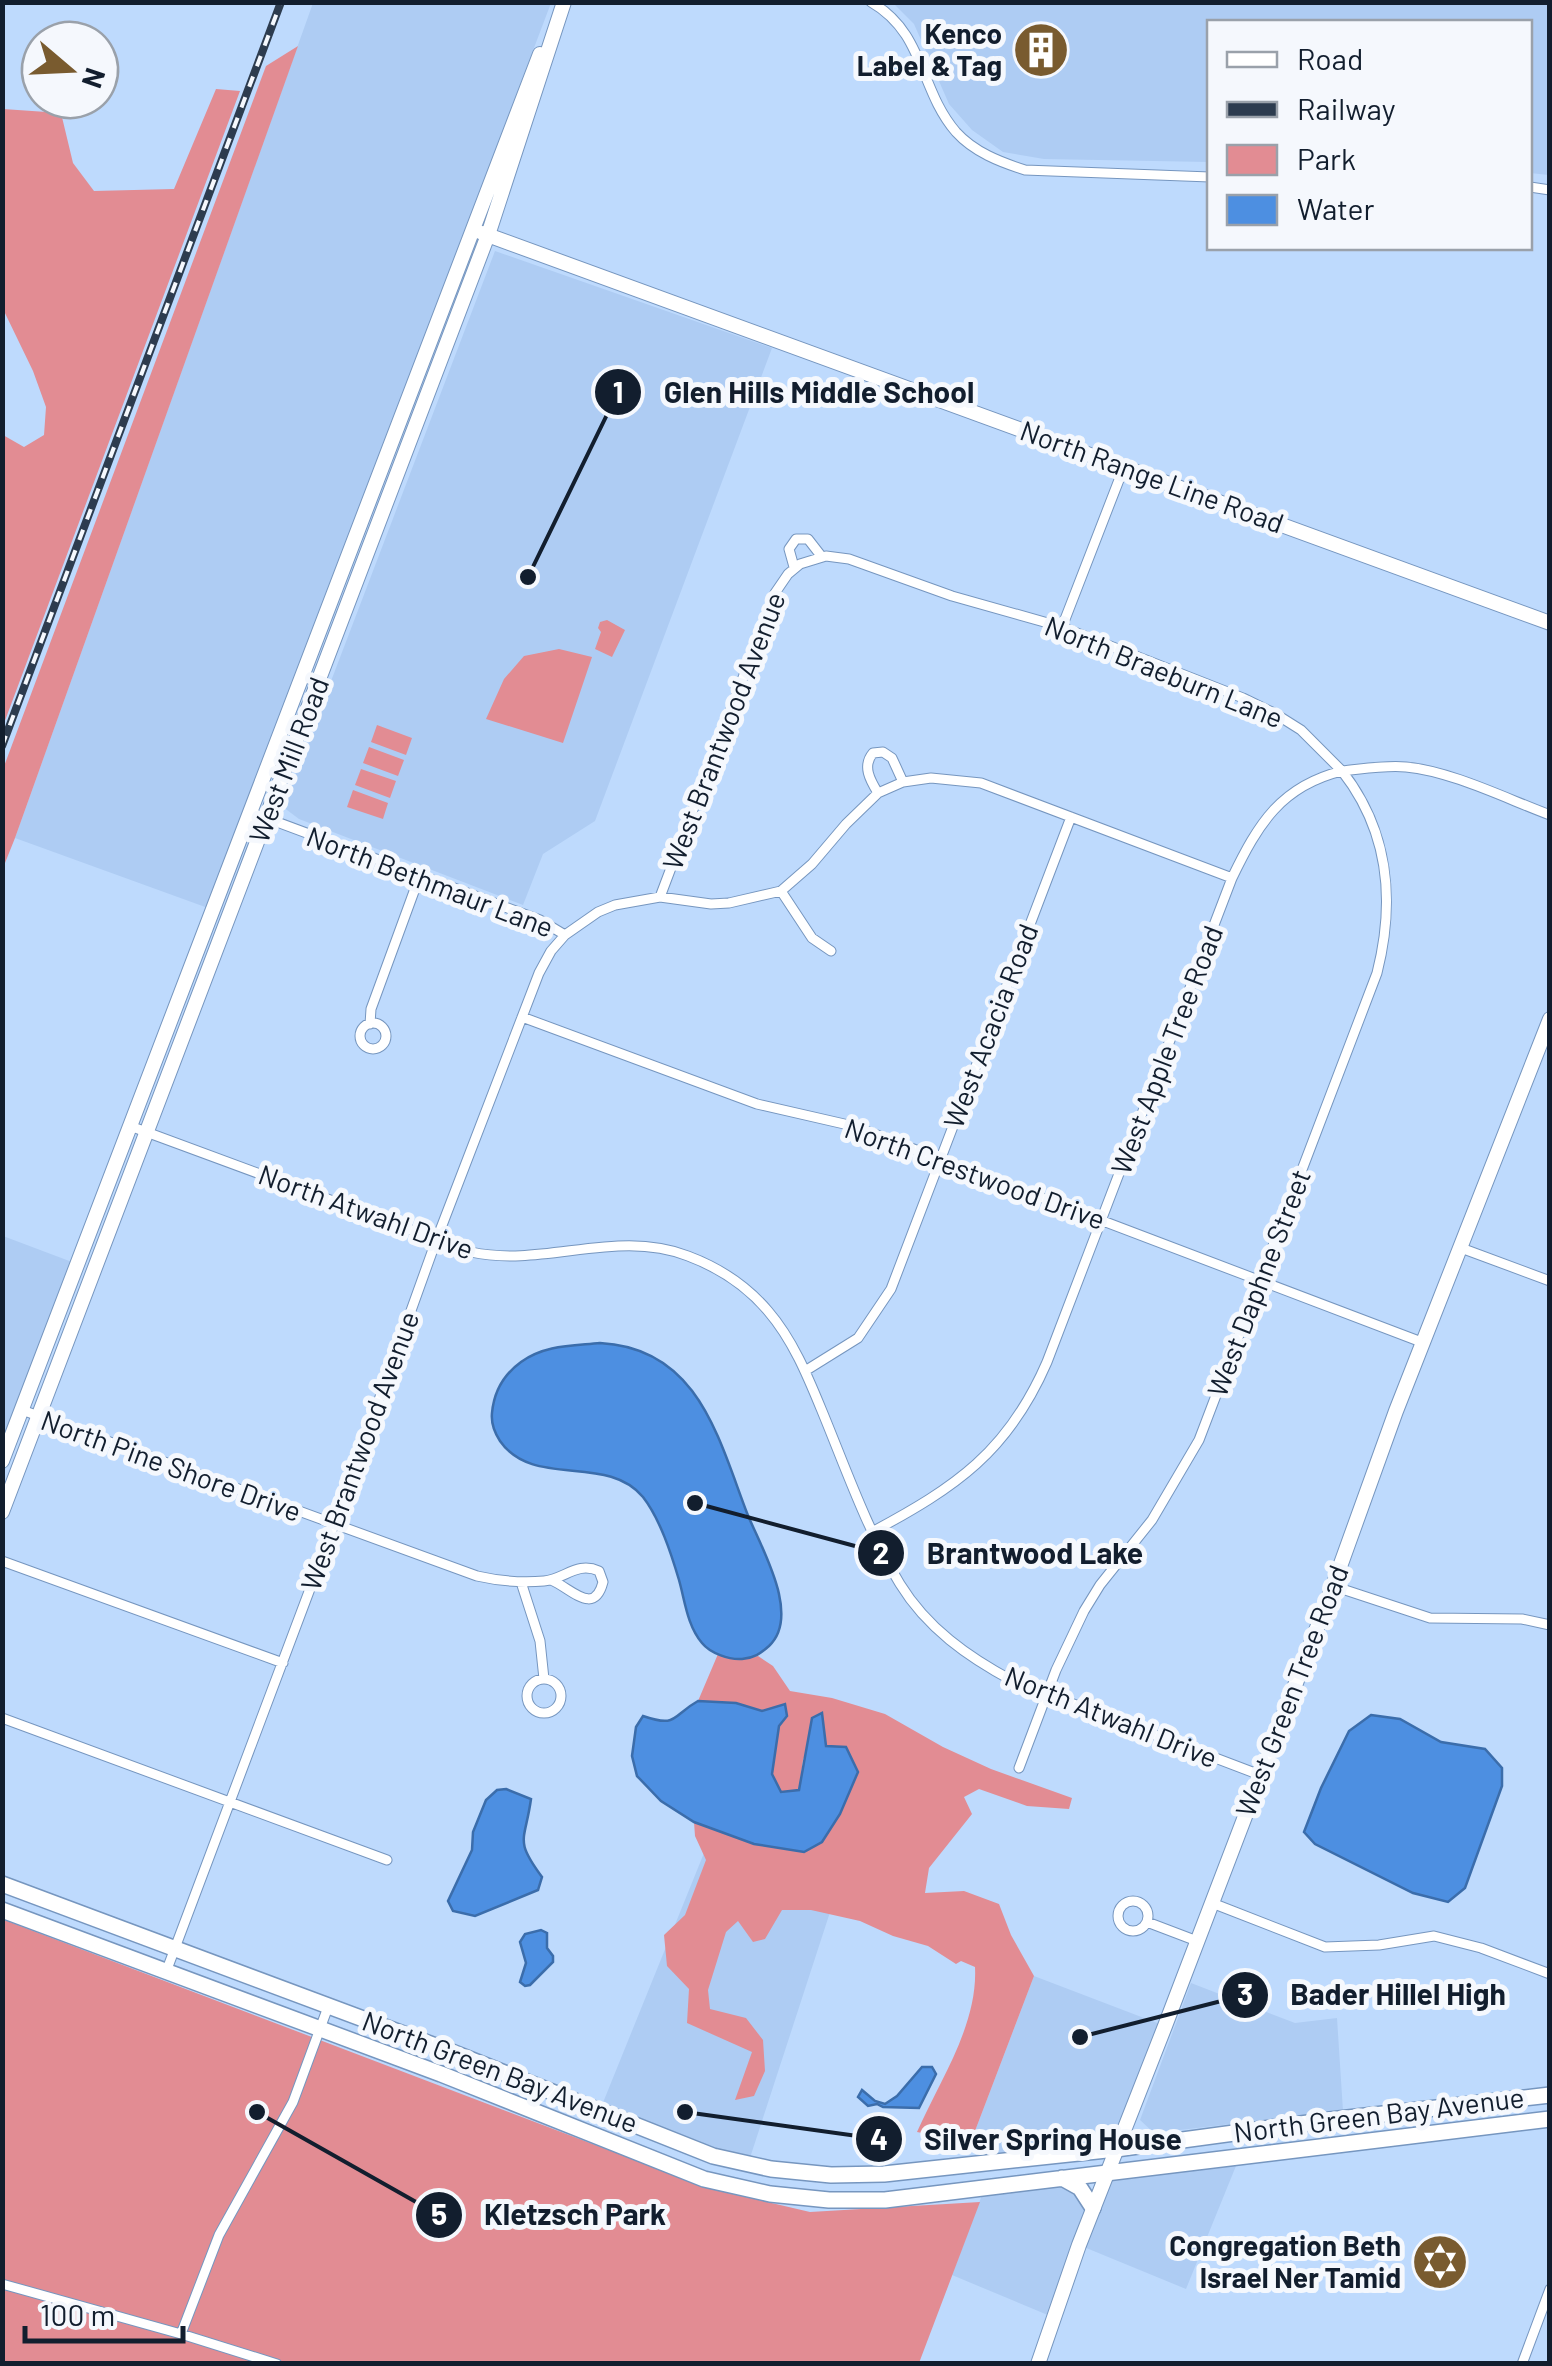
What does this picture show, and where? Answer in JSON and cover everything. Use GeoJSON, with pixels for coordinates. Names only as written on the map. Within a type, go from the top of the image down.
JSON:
{"type":"FeatureCollection","features":[{"type":"Feature","properties":{"kind":"main road","name":"West Mill Road"},"geometry":{"type":"LineString","coordinates":[[2,1461],[526,85],[563,2]]}},
{"type":"Feature","properties":{"kind":"main road","name":"West Mill Road"},"geometry":{"type":"LineString","coordinates":[[2,1512],[488,235],[563,2]]}},
{"type":"Feature","properties":{"kind":"main road","name":"North Range Line Road"},"geometry":{"type":"LineString","coordinates":[[472,229],[1550,623]]}},
{"type":"Feature","properties":{"kind":"main road","name":"West Green Tree Road"},"geometry":{"type":"LineString","coordinates":[[1038,2364],[1093,2208],[1333,1586],[1364,1494],[1545,1043],[1550,1020]]}},
{"type":"Feature","properties":{"kind":"main road","name":"North Green Bay Avenue"},"geometry":{"type":"LineString","coordinates":[[2,1884],[714,2156],[770,2169],[884,2174],[1550,2095]]}},
{"type":"Feature","properties":{"kind":"main road","name":"North Green Bay Avenue"},"geometry":{"type":"LineString","coordinates":[[2,1910],[704,2178],[770,2194],[884,2200],[1550,2119]]}},
{"type":"Feature","properties":{"kind":"main road"},"geometry":{"type":"LineString","coordinates":[[1062,2178],[1080,2188],[1093,2208]]}},
{"type":"Feature","properties":{"kind":"street"},"geometry":{"type":"LineString","coordinates":[[870,2],[889,13],[904,29],[941,110],[956,132],[1000,162],[1025,170],[1207,177]]}},
{"type":"Feature","properties":{"kind":"street"},"geometry":{"type":"LineString","coordinates":[[1062,627],[1124,466]]}},
{"type":"Feature","properties":{"kind":"street","name":"North Braeburn Lane"},"geometry":{"type":"LineString","coordinates":[[794,568],[789,549],[796,539],[808,539],[822,557],[849,559],[952,596],[1062,627],[1274,712],[1301,730],[1342,771]]}},
{"type":"Feature","properties":{"kind":"street"},"geometry":{"type":"LineString","coordinates":[[794,568],[822,557]]}},
{"type":"Feature","properties":{"kind":"street","name":"West Brantwood Avenue"},"geometry":{"type":"LineString","coordinates":[[660,897],[770,604],[794,568]]}},
{"type":"Feature","properties":{"kind":"street"},"geometry":{"type":"LineString","coordinates":[[878,793],[868,770],[873,754],[883,752],[892,758],[903,782]]}},
{"type":"Feature","properties":{"kind":"street"},"geometry":{"type":"LineString","coordinates":[[1342,771],[1384,766],[1418,768],[1550,816]]}},
{"type":"Feature","properties":{"kind":"street","name":"West Apple Tree Road"},"geometry":{"type":"LineString","coordinates":[[872,1532],[941,1493],[979,1462],[1012,1426],[1042,1373],[1232,878],[1253,836],[1272,812],[1304,785],[1316,777],[1342,771]]}},
{"type":"Feature","properties":{"kind":"street","name":"West Daphne Street"},"geometry":{"type":"LineString","coordinates":[[1020,1768],[1046,1694],[1084,1611],[1152,1520],[1199,1440],[1377,974],[1387,928],[1382,855],[1358,794],[1342,771]]}},
{"type":"Feature","properties":{"kind":"street"},"geometry":{"type":"LineString","coordinates":[[832,951],[812,938],[781,891],[812,864],[878,793],[903,782],[932,778],[966,780],[1000,789],[1232,878]]}},
{"type":"Feature","properties":{"kind":"street","name":"North Bethmaur Lane"},"geometry":{"type":"LineString","coordinates":[[250,812],[540,920],[565,935],[615,905],[660,897],[711,904],[750,900],[781,891]]}},
{"type":"Feature","properties":{"kind":"street","name":"West Acacia Road"},"geometry":{"type":"LineString","coordinates":[[805,1371],[858,1338],[892,1289],[1072,817]]}},
{"type":"Feature","properties":{"kind":"street"},"geometry":{"type":"LineString","coordinates":[[370,1024],[371,1008],[420,876]]}},
{"type":"Feature","properties":{"kind":"street","name":"West Brantwood Avenue"},"geometry":{"type":"LineString","coordinates":[[166,1972],[522,1017],[539,973],[565,935]]}},
{"type":"Feature","properties":{"kind":"street","name":"North Crestwood Drive"},"geometry":{"type":"LineString","coordinates":[[522,1017],[757,1104],[853,1126],[1424,1343]]}},
{"type":"Feature","properties":{"kind":"street","name":"North Atwahl Drive"},"geometry":{"type":"LineString","coordinates":[[130,1126],[436,1241],[491,1256],[518,1257],[634,1244],[656,1246],[718,1268],[756,1298],[784,1332],[805,1371],[872,1532],[900,1585],[942,1634],[981,1664],[1013,1681],[1260,1775]]}},
{"type":"Feature","properties":{"kind":"street"},"geometry":{"type":"LineString","coordinates":[[1461,1248],[1550,1281]]}},
{"type":"Feature","properties":{"kind":"street","name":"North Pine Shore Drive"},"geometry":{"type":"LineString","coordinates":[[22,1410],[477,1576],[521,1582],[551,1580],[588,1567],[599,1571],[603,1582],[598,1595],[586,1599],[551,1580]]}},
{"type":"Feature","properties":{"kind":"street"},"geometry":{"type":"LineString","coordinates":[[2,1560],[283,1663]]}},
{"type":"Feature","properties":{"kind":"street"},"geometry":{"type":"LineString","coordinates":[[521,1582],[540,1642],[544,1679]]}},
{"type":"Feature","properties":{"kind":"street"},"geometry":{"type":"LineString","coordinates":[[1333,1586],[1430,1618],[1522,1619],[1550,1625]]}},
{"type":"Feature","properties":{"kind":"street"},"geometry":{"type":"LineString","coordinates":[[2,1718],[388,1860]]}},
{"type":"Feature","properties":{"kind":"street"},"geometry":{"type":"LineString","coordinates":[[1212,1903],[1326,1948],[1434,1936],[1481,1948],[1550,1974]]}},
{"type":"Feature","properties":{"kind":"street"},"geometry":{"type":"LineString","coordinates":[[1147,1922],[1196,1940]]}},
{"type":"Feature","properties":{"kind":"street"},"geometry":{"type":"LineString","coordinates":[[181,2334],[219,2234],[293,2102],[328,2007]]}},
{"type":"Feature","properties":{"kind":"street"},"geometry":{"type":"LineString","coordinates":[[2,2284],[277,2364]]}},
{"type":"Feature","properties":{"kind":"street"},"geometry":{"type":"LineString","coordinates":[[1522,2364],[1550,2289]]}},
{"type":"Feature","properties":{"kind":"shaded area"},"geometry":{"type":"Polygon","coordinates":[[[313,3],[551,3],[208,908],[15,838],[313,3]]]}},
{"type":"Feature","properties":{"kind":"shaded area"},"geometry":{"type":"Polygon","coordinates":[[[893,3],[1549,3],[1549,175],[1532,173],[1532,20],[1207,20],[1207,162],[1044,159],[1003,152],[972,130],[949,104],[914,24],[893,3]]]}},
{"type":"Feature","properties":{"kind":"shaded area"},"geometry":{"type":"Polygon","coordinates":[[[495,251],[772,348],[595,821],[543,854],[523,905],[299,819],[283,807],[495,251]]]}},
{"type":"Feature","properties":{"kind":"shaded area"},"geometry":{"type":"Polygon","coordinates":[[[3,1236],[72,1262],[3,1447],[3,1236]]]}},
{"type":"Feature","properties":{"kind":"shaded area"},"geometry":{"type":"Polygon","coordinates":[[[704,1853],[833,1903],[748,2164],[600,2110],[704,1853]]]}},
{"type":"Feature","properties":{"kind":"shaded area"},"geometry":{"type":"Polygon","coordinates":[[[1034,1976],[1165,2026],[1116,2149],[981,2156],[975,2131],[1034,1976]]]}},
{"type":"Feature","properties":{"kind":"shaded area"},"geometry":{"type":"Polygon","coordinates":[[[1191,1983],[1295,2023],[1337,2018],[1343,2111],[1154,2133],[1140,2120],[1191,1983]]]}},
{"type":"Feature","properties":{"kind":"shaded area"},"geometry":{"type":"Polygon","coordinates":[[[1240,2156],[1186,2289],[1079,2245],[1055,2318],[952,2275],[985,2187],[1062,2178],[1093,2207],[1107,2173],[1240,2156]]]}},
{"type":"Feature","properties":{"kind":"green space"},"geometry":{"type":"Polygon","coordinates":[[[298,46],[3,868],[3,769],[266,66],[298,46]]]}},
{"type":"Feature","properties":{"kind":"green space"},"geometry":{"type":"Polygon","coordinates":[[[216,89],[240,91],[3,726],[3,435],[24,447],[44,435],[46,407],[3,309],[3,109],[20,110],[20,120],[63,120],[73,163],[94,191],[174,189],[216,89]]]}},
{"type":"Feature","properties":{"kind":"green space"},"geometry":{"type":"Polygon","coordinates":[[[607,620],[625,630],[612,657],[595,649],[600,622],[607,620]]]}},
{"type":"Feature","properties":{"kind":"green space"},"geometry":{"type":"Polygon","coordinates":[[[559,649],[592,657],[563,743],[486,719],[504,679],[524,656],[559,649]]]}},
{"type":"Feature","properties":{"kind":"green space"},"geometry":{"type":"Polygon","coordinates":[[[377,725],[412,738],[406,755],[371,742],[377,725]]]}},
{"type":"Feature","properties":{"kind":"green space"},"geometry":{"type":"Polygon","coordinates":[[[369,747],[404,760],[398,776],[363,763],[369,747]]]}},
{"type":"Feature","properties":{"kind":"green space"},"geometry":{"type":"Polygon","coordinates":[[[361,769],[396,781],[390,798],[355,785],[361,769]]]}},
{"type":"Feature","properties":{"kind":"green space"},"geometry":{"type":"Polygon","coordinates":[[[353,790],[388,803],[383,819],[347,807],[353,790]]]}},
{"type":"Feature","properties":{"kind":"green space"},"geometry":{"type":"Polygon","coordinates":[[[718,1654],[739,1660],[758,1656],[773,1666],[790,1691],[832,1698],[885,1714],[991,1769],[1072,1798],[1069,1809],[1027,1806],[979,1789],[964,1797],[972,1814],[929,1868],[925,1893],[964,1891],[999,1904],[1034,1976],[975,2131],[947,2138],[917,2132],[956,2052],[974,1989],[975,1967],[961,1961],[956,1964],[928,1946],[860,1921],[811,1910],[782,1910],[765,1939],[753,1942],[738,1921],[726,1932],[708,1990],[710,2009],[746,2018],[763,2040],[765,2071],[754,2096],[735,2100],[752,2052],[687,2023],[689,1989],[667,1966],[664,1935],[685,1915],[706,1860],[695,1836],[694,1822],[754,1844],[804,1851],[826,1747],[821,1714],[803,1760],[799,1790],[781,1792],[772,1774],[785,1705],[762,1711],[736,1703],[698,1701],[718,1654]]]}},
{"type":"Feature","properties":{"kind":"green space"},"geometry":{"type":"Polygon","coordinates":[[[2,1919],[711,2189],[810,2212],[980,2202],[919,2363],[3,2363],[2,1919]]]}},
{"type":"Feature","properties":{"kind":"water"},"geometry":{"type":"Polygon","coordinates":[[[600,1343],[633,1349],[660,1361],[682,1379],[714,1427],[780,1599],[778,1633],[757,1655],[731,1658],[705,1647],[690,1621],[660,1526],[643,1497],[628,1484],[610,1476],[531,1464],[514,1455],[496,1434],[492,1417],[495,1398],[500,1384],[515,1367],[549,1349],[600,1343]]]}},
{"type":"Feature","properties":{"kind":"water"},"geometry":{"type":"Polygon","coordinates":[[[698,1701],[736,1703],[762,1711],[785,1704],[787,1716],[779,1726],[772,1774],[781,1792],[799,1790],[812,1718],[822,1713],[826,1746],[846,1747],[858,1772],[840,1814],[822,1842],[804,1852],[754,1844],[694,1822],[661,1801],[637,1776],[632,1756],[636,1727],[643,1716],[663,1721],[674,1719],[698,1701]]]}},
{"type":"Feature","properties":{"kind":"water"},"geometry":{"type":"Polygon","coordinates":[[[1371,1715],[1400,1719],[1441,1742],[1485,1749],[1502,1768],[1502,1786],[1465,1888],[1448,1902],[1413,1893],[1315,1844],[1304,1832],[1349,1731],[1371,1715]]]}},
{"type":"Feature","properties":{"kind":"water"},"geometry":{"type":"Polygon","coordinates":[[[506,1789],[531,1799],[524,1840],[542,1877],[538,1890],[475,1916],[453,1911],[448,1901],[472,1850],[473,1832],[486,1800],[497,1790],[506,1789]]]}},
{"type":"Feature","properties":{"kind":"water"},"geometry":{"type":"Polygon","coordinates":[[[541,1930],[547,1933],[547,1948],[553,1962],[525,1986],[520,1982],[526,1963],[520,1942],[525,1934],[541,1930]]]}},
{"type":"Feature","properties":{"kind":"water"},"geometry":{"type":"Polygon","coordinates":[[[922,2067],[932,2067],[936,2074],[919,2108],[868,2106],[858,2097],[862,2090],[885,2104],[922,2067]]]}},
{"type":"Feature","properties":{"kind":"railway"},"geometry":{"type":"LineString","coordinates":[[2,746],[281,2]]}},
{"type":"Feature","properties":{"kind":"place","name":"Kenco Label & Tag"},"geometry":{"type":"Point","coordinates":[1041,50]}},
{"type":"Feature","properties":{"kind":"place","name":"Glen Hills Middle School"},"geometry":{"type":"Point","coordinates":[528,577]}},
{"type":"Feature","properties":{"kind":"place","name":"Brantwood Lake"},"geometry":{"type":"Point","coordinates":[695,1503]}},
{"type":"Feature","properties":{"kind":"place","name":"Bader Hillel High"},"geometry":{"type":"Point","coordinates":[1080,2037]}},
{"type":"Feature","properties":{"kind":"place","name":"Kletzsch Park"},"geometry":{"type":"Point","coordinates":[257,2112]}},
{"type":"Feature","properties":{"kind":"place","name":"Silver Spring House"},"geometry":{"type":"Point","coordinates":[685,2112]}},
{"type":"Feature","properties":{"kind":"place","name":"Congregation Beth Israel Ner Tamid"},"geometry":{"type":"Point","coordinates":[1440,2262]}}]}
